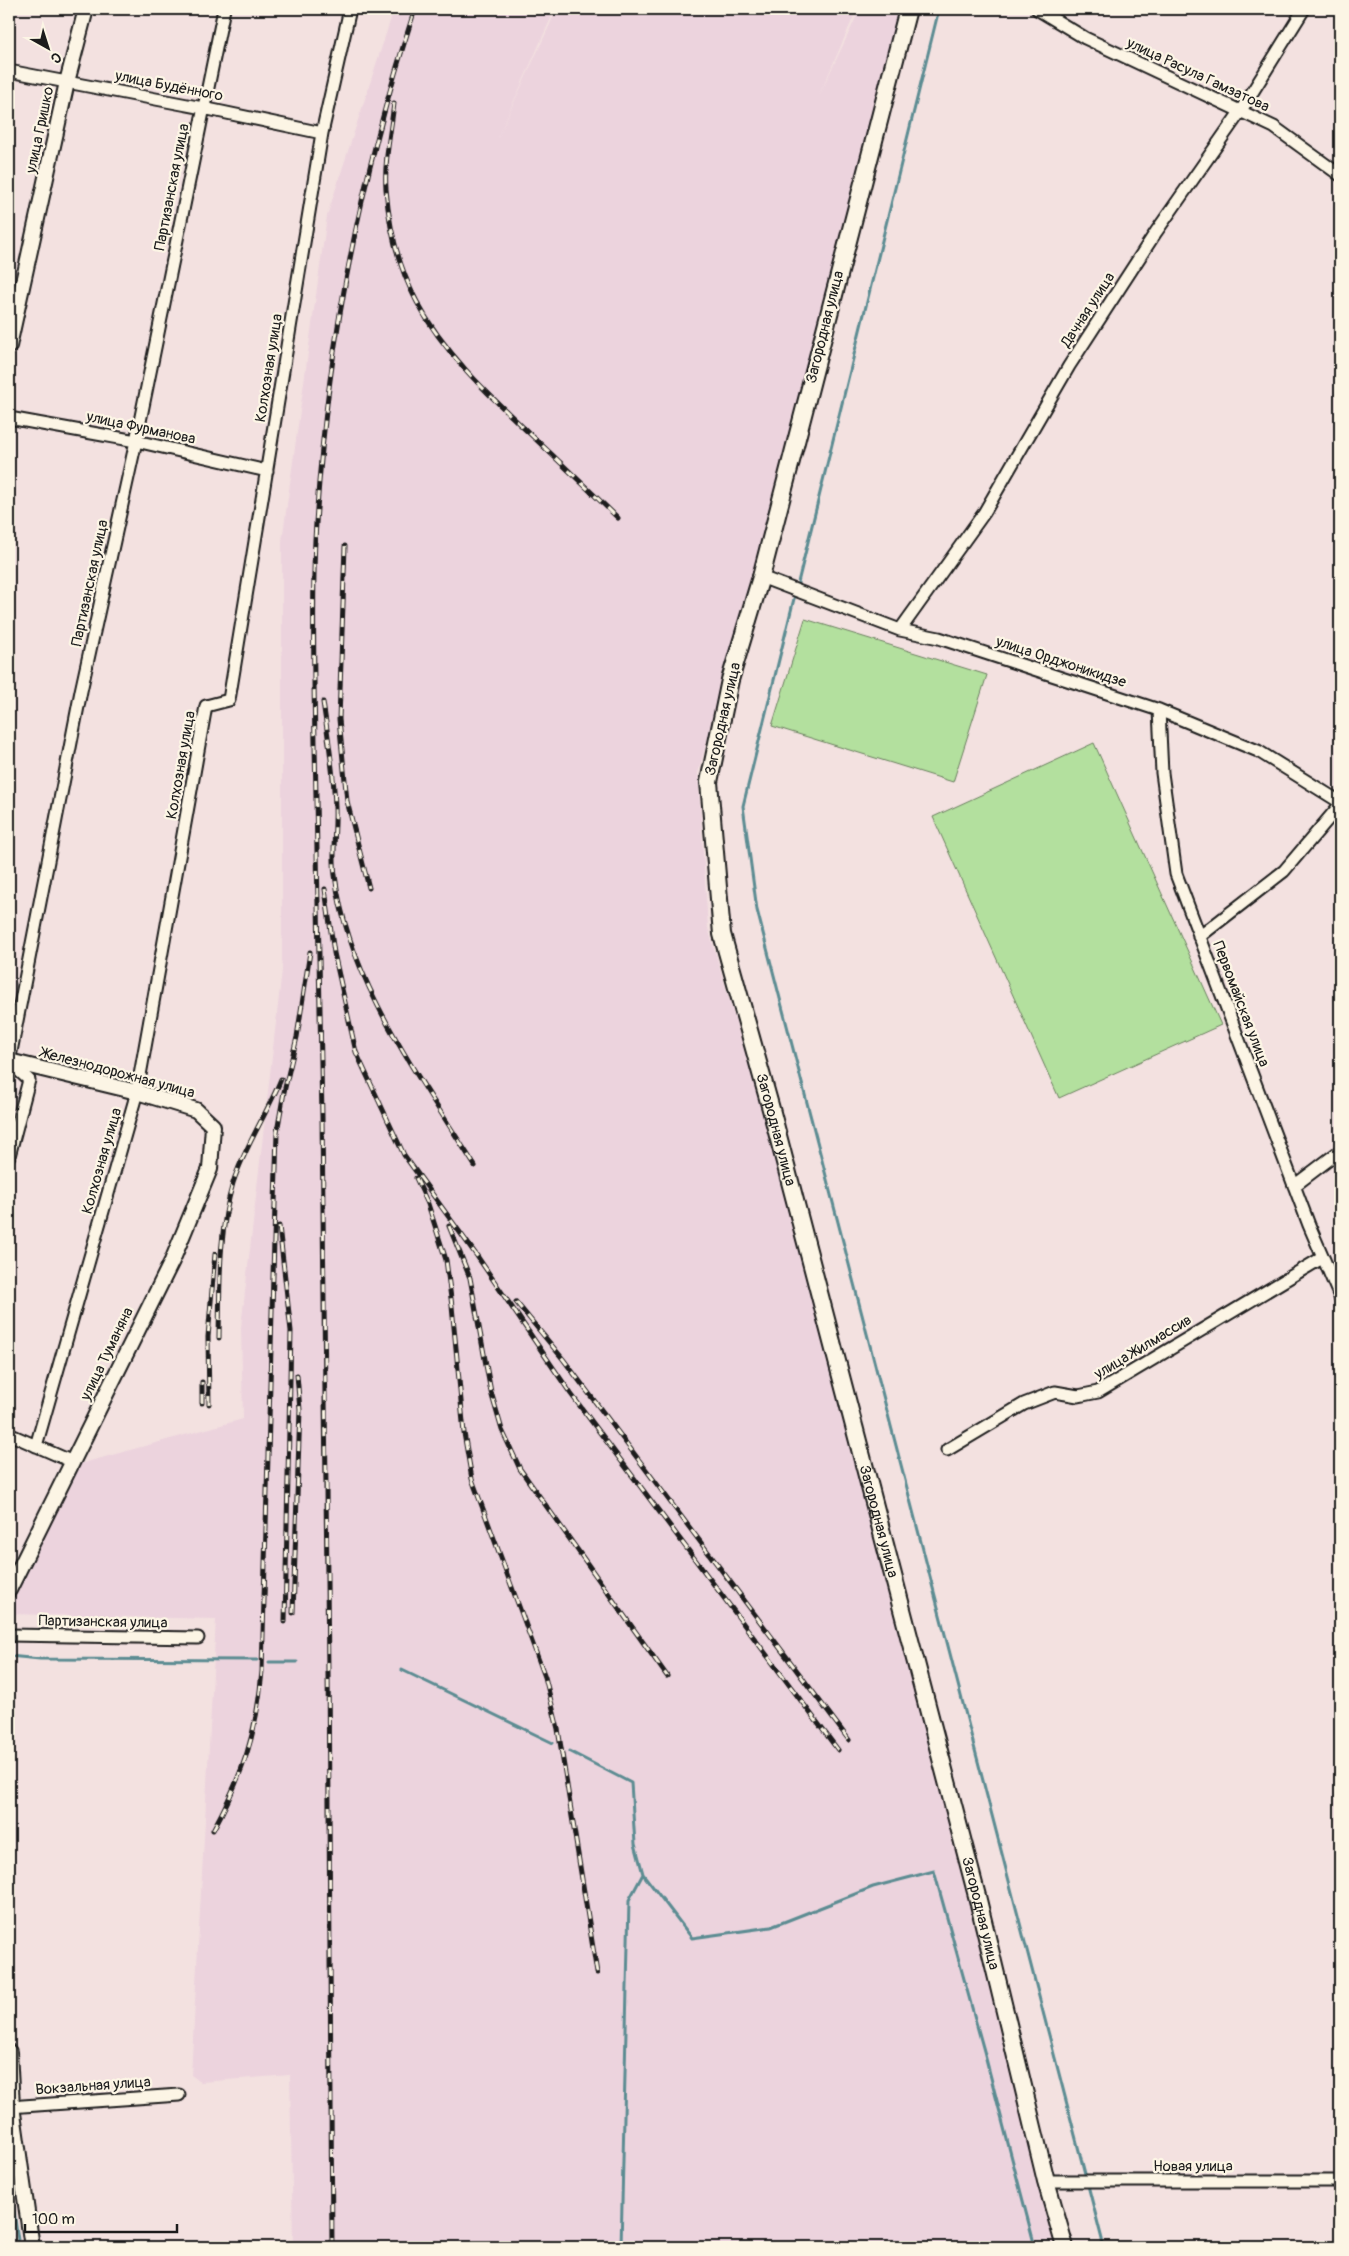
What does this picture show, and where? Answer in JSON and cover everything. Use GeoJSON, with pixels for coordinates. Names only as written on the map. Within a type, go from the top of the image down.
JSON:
{"type":"FeatureCollection","features":[{"type":"Feature","properties":{"kind":"main road","name":"Загородная улица"},"geometry":{"type":"LineString","coordinates":[[908,9],[761,577],[730,680],[709,782],[722,934],[771,1109],[974,1886],[1046,2181],[1065,2247]]}},
{"type":"Feature","properties":{"kind":"street","name":"улица Гришко"},"geometry":{"type":"LineString","coordinates":[[9,346],[67,82],[86,9]]}},
{"type":"Feature","properties":{"kind":"street","name":"Партизанская улица"},"geometry":{"type":"LineString","coordinates":[[9,1062],[81,691],[136,441],[224,9]]}},
{"type":"Feature","properties":{"kind":"street","name":"Колхозная улица"},"geometry":{"type":"LineString","coordinates":[[36,1446],[137,1092],[206,706],[229,700],[322,133],[350,9]]}},
{"type":"Feature","properties":{"kind":"street","name":"улица Расула Гамзатова"},"geometry":{"type":"LineString","coordinates":[[1037,9],[1085,38],[1274,127],[1340,175]]}},
{"type":"Feature","properties":{"kind":"street","name":"Дачная улица"},"geometry":{"type":"LineString","coordinates":[[900,630],[984,513],[1080,351],[1156,232],[1240,112],[1304,9]]}},
{"type":"Feature","properties":{"kind":"street","name":"улица Будённого"},"geometry":{"type":"LineString","coordinates":[[9,71],[322,133]]}},
{"type":"Feature","properties":{"kind":"street","name":"улица Фурманова"},"geometry":{"type":"LineString","coordinates":[[9,418],[136,441],[267,471]]}},
{"type":"Feature","properties":{"kind":"street","name":"улица Орджоникидзе"},"geometry":{"type":"LineString","coordinates":[[761,577],[900,630],[939,638],[1159,710],[1258,751],[1340,804]]}},
{"type":"Feature","properties":{"kind":"street","name":"Первомайская улица"},"geometry":{"type":"LineString","coordinates":[[1159,710],[1162,773],[1176,874],[1294,1186],[1322,1258],[1340,1297]]}},
{"type":"Feature","properties":{"kind":"street"},"geometry":{"type":"LineString","coordinates":[[1199,936],[1284,871],[1340,804]]}},
{"type":"Feature","properties":{"kind":"street","name":"Железнодорожная улица"},"geometry":{"type":"LineString","coordinates":[[9,1062],[137,1092],[196,1110],[213,1126]]}},
{"type":"Feature","properties":{"kind":"street"},"geometry":{"type":"LineString","coordinates":[[9,1062],[29,1080],[9,1156]]}},
{"type":"Feature","properties":{"kind":"street","name":"улица Туманяна"},"geometry":{"type":"LineString","coordinates":[[9,1590],[172,1261],[210,1169],[213,1126]]}},
{"type":"Feature","properties":{"kind":"street"},"geometry":{"type":"LineString","coordinates":[[1294,1186],[1340,1151]]}},
{"type":"Feature","properties":{"kind":"street","name":"улица Жилмассив"},"geometry":{"type":"LineString","coordinates":[[947,1450],[1024,1404],[1055,1392],[1078,1396],[1098,1392],[1322,1258]]}},
{"type":"Feature","properties":{"kind":"street"},"geometry":{"type":"LineString","coordinates":[[9,1434],[73,1462]]}},
{"type":"Feature","properties":{"kind":"street","name":"Партизанская улица"},"geometry":{"type":"LineString","coordinates":[[9,1635],[198,1638]]}},
{"type":"Feature","properties":{"kind":"street"},"geometry":{"type":"LineString","coordinates":[[9,2052],[10,2106],[32,2247]]}},
{"type":"Feature","properties":{"kind":"street","name":"Вокзальная улица"},"geometry":{"type":"LineString","coordinates":[[10,2106],[179,2095]]}},
{"type":"Feature","properties":{"kind":"street","name":"Новая улица"},"geometry":{"type":"LineString","coordinates":[[1046,2181],[1340,2180]]}},
{"type":"Feature","properties":{"kind":"shaded area"},"geometry":{"type":"Polygon","coordinates":[[[394,9],[555,9],[498,137],[557,9],[857,9],[819,96],[860,9],[909,9],[698,773],[708,928],[772,1143],[1069,2247],[293,2247],[290,2075],[201,2082],[191,2075],[216,1619],[9,1614],[9,1603],[72,1466],[243,1419],[241,1327],[282,970],[282,541],[327,216],[394,9]]]}},
{"type":"Feature","properties":{"kind":"green space"},"geometry":{"type":"Polygon","coordinates":[[[805,619],[987,675],[953,782],[772,726],[805,619]]]}},
{"type":"Feature","properties":{"kind":"green space"},"geometry":{"type":"Polygon","coordinates":[[[1094,743],[1221,1025],[1059,1098],[933,817],[1094,743]]]}},
{"type":"Feature","properties":{"kind":"waterway"},"geometry":{"type":"LineString","coordinates":[[939,9],[743,806],[757,910],[1104,2247]]}},
{"type":"Feature","properties":{"kind":"waterway"},"geometry":{"type":"LineString","coordinates":[[9,1656],[40,1659],[257,1660]]}},
{"type":"Feature","properties":{"kind":"waterway"},"geometry":{"type":"LineString","coordinates":[[269,1662],[297,1662]]}},
{"type":"Feature","properties":{"kind":"waterway"},"geometry":{"type":"LineString","coordinates":[[402,1670],[553,1743]]}},
{"type":"Feature","properties":{"kind":"waterway"},"geometry":{"type":"LineString","coordinates":[[569,1751],[631,1783],[635,1844],[643,1874],[692,1938],[771,1927],[873,1887],[934,1871],[984,2051],[1035,2247]]}},
{"type":"Feature","properties":{"kind":"waterway"},"geometry":{"type":"LineString","coordinates":[[621,2247],[629,1900],[643,1874]]}},
{"type":"Feature","properties":{"kind":"waterway"},"geometry":{"type":"LineString","coordinates":[[9,2178],[19,2247]]}},
{"type":"Feature","properties":{"kind":"railway"},"geometry":{"type":"LineString","coordinates":[[332,2247],[324,1258],[314,642],[315,540],[327,405],[347,272],[377,140],[415,9]]}},
{"type":"Feature","properties":{"kind":"railway"},"geometry":{"type":"LineString","coordinates":[[394,103],[386,168],[387,204],[400,262],[417,302],[440,338],[467,372],[618,518]]}},
{"type":"Feature","properties":{"kind":"railway"},"geometry":{"type":"LineString","coordinates":[[345,546],[339,719],[347,801],[369,888]]}},
{"type":"Feature","properties":{"kind":"railway"},"geometry":{"type":"LineString","coordinates":[[323,702],[334,794],[335,875],[342,914],[355,953],[389,1027],[475,1166]]}},
{"type":"Feature","properties":{"kind":"railway"},"geometry":{"type":"LineString","coordinates":[[325,889],[334,953],[356,1052],[404,1155],[477,1256],[571,1394],[838,1750]]}},
{"type":"Feature","properties":{"kind":"railway"},"geometry":{"type":"LineString","coordinates":[[213,1830],[233,1791],[247,1753],[260,1693],[277,1132],[297,1037],[310,952]]}},
{"type":"Feature","properties":{"kind":"railway"},"geometry":{"type":"LineString","coordinates":[[219,1338],[222,1240],[228,1202],[238,1169],[281,1079]]}},
{"type":"Feature","properties":{"kind":"railway"},"geometry":{"type":"LineString","coordinates":[[416,1178],[428,1204],[446,1260],[464,1433],[472,1479],[545,1677],[558,1729],[597,1973]]}},
{"type":"Feature","properties":{"kind":"railway"},"geometry":{"type":"LineString","coordinates":[[279,1226],[291,1331],[285,1622]]}},
{"type":"Feature","properties":{"kind":"railway"},"geometry":{"type":"LineString","coordinates":[[449,1226],[470,1278],[491,1392],[502,1430],[520,1469],[667,1676]]}},
{"type":"Feature","properties":{"kind":"railway"},"geometry":{"type":"LineString","coordinates":[[209,1404],[208,1337],[215,1254]]}},
{"type":"Feature","properties":{"kind":"railway"},"geometry":{"type":"LineString","coordinates":[[516,1302],[563,1359],[849,1740]]}},
{"type":"Feature","properties":{"kind":"railway"},"geometry":{"type":"LineString","coordinates":[[293,1613],[300,1410],[297,1375]]}},
{"type":"Feature","properties":{"kind":"railway"},"geometry":{"type":"LineString","coordinates":[[202,1382],[202,1403]]}}]}
